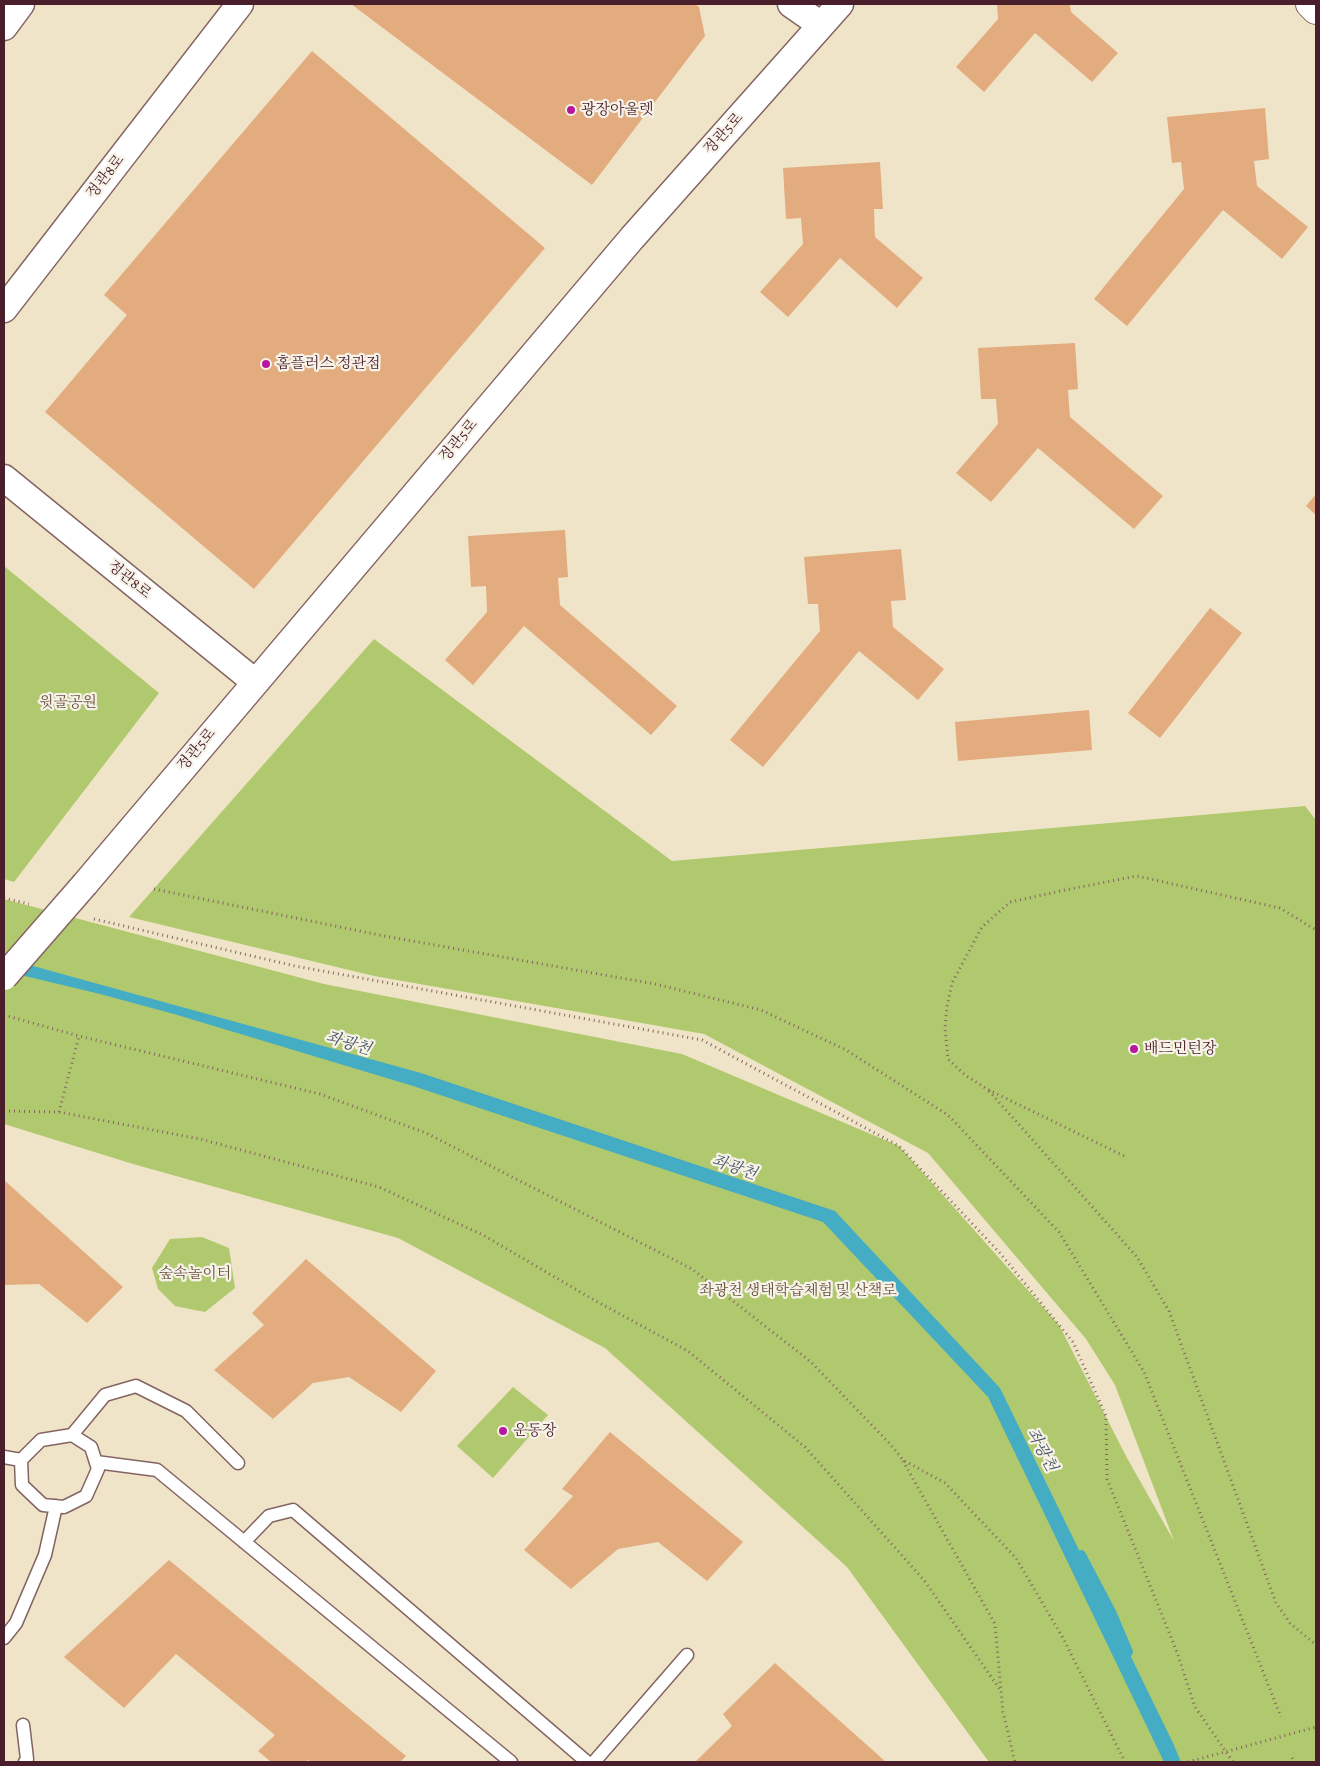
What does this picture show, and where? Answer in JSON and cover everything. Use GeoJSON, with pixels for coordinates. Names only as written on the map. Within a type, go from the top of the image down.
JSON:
{"type":"FeatureCollection","features":[{"type":"Feature","properties":{"kind":"street"},"geometry":{"type":"LineString","coordinates":[[4,27],[21,4]]}},
{"type":"Feature","properties":{"kind":"street","name":"정관8로"},"geometry":{"type":"LineString","coordinates":[[4,309],[240,4]]}},
{"type":"Feature","properties":{"kind":"street"},"geometry":{"type":"LineString","coordinates":[[791,4],[821,25]]}},
{"type":"Feature","properties":{"kind":"street","name":"정관5로"},"geometry":{"type":"LineString","coordinates":[[4,977],[85,884],[632,238],[840,4]]}},
{"type":"Feature","properties":{"kind":"street"},"geometry":{"type":"LineString","coordinates":[[1310,4],[1316,10]]}},
{"type":"Feature","properties":{"kind":"street","name":"정관8로"},"geometry":{"type":"LineString","coordinates":[[4,478],[255,682]]}},
{"type":"Feature","properties":{"kind":"lane"},"geometry":{"type":"LineString","coordinates":[[72,1435],[91,1447],[98,1469],[86,1496],[64,1507],[43,1505],[22,1485],[21,1460],[41,1440],[72,1435],[106,1395],[136,1386],[186,1411],[238,1462]]}},
{"type":"Feature","properties":{"kind":"lane"},"geometry":{"type":"LineString","coordinates":[[4,1457],[21,1460]]}},
{"type":"Feature","properties":{"kind":"lane"},"geometry":{"type":"LineString","coordinates":[[96,1462],[157,1470],[511,1762]]}},
{"type":"Feature","properties":{"kind":"lane"},"geometry":{"type":"LineString","coordinates":[[4,1638],[16,1623],[46,1555],[56,1506]]}},
{"type":"Feature","properties":{"kind":"lane"},"geometry":{"type":"LineString","coordinates":[[244,1542],[269,1516],[293,1510],[586,1762]]}},
{"type":"Feature","properties":{"kind":"lane"},"geometry":{"type":"LineString","coordinates":[[594,1762],[687,1655]]}},
{"type":"Feature","properties":{"kind":"lane"},"geometry":{"type":"LineString","coordinates":[[23,1724],[27,1759],[25,1762]]}},
{"type":"Feature","properties":{"kind":"path"},"geometry":{"type":"LineString","coordinates":[[1124,1156],[987,1089],[965,1076],[948,1058],[945,1028],[952,983],[982,927],[1010,902],[1138,876],[1280,908],[1316,930]]}},
{"type":"Feature","properties":{"kind":"path"},"geometry":{"type":"LineString","coordinates":[[154,888],[384,936],[655,984],[761,1010],[846,1050],[948,1115],[1059,1232],[1144,1372],[1281,1717]]}},
{"type":"Feature","properties":{"kind":"path"},"geometry":{"type":"LineString","coordinates":[[4,898],[31,905]]}},
{"type":"Feature","properties":{"kind":"path"},"geometry":{"type":"LineString","coordinates":[[86,918],[295,966],[702,1040],[899,1146],[999,1252],[1072,1342],[1106,1416],[1108,1479],[1142,1569],[1177,1652],[1195,1707],[1233,1762]]}},
{"type":"Feature","properties":{"kind":"path"},"geometry":{"type":"LineString","coordinates":[[4,1015],[79,1036],[320,1094],[426,1133],[692,1269],[811,1362],[891,1445],[903,1460],[995,1624],[1003,1712],[1015,1762]]}},
{"type":"Feature","properties":{"kind":"path"},"geometry":{"type":"LineString","coordinates":[[59,1112],[79,1036]]}},
{"type":"Feature","properties":{"kind":"path"},"geometry":{"type":"LineString","coordinates":[[987,1089],[1137,1258],[1169,1311],[1276,1603],[1290,1623],[1316,1645]]}},
{"type":"Feature","properties":{"kind":"path"},"geometry":{"type":"LineString","coordinates":[[4,1111],[59,1112],[200,1139],[379,1187],[483,1235],[594,1300],[688,1351],[804,1448],[924,1580],[1001,1690]]}},
{"type":"Feature","properties":{"kind":"path"},"geometry":{"type":"LineString","coordinates":[[903,1460],[945,1484],[1016,1558],[1063,1638],[1125,1762]]}},
{"type":"Feature","properties":{"kind":"path"},"geometry":{"type":"LineString","coordinates":[[1188,1762],[1316,1727]]}},
{"type":"Feature","properties":{"kind":"path"},"geometry":{"type":"LineString","coordinates":[[1292,1758],[1294,1762]]}},
{"type":"Feature","properties":{"kind":"green space","name":"윗골공원"},"geometry":{"type":"Polygon","coordinates":[[[4,566],[159,693],[14,882],[4,879],[4,566]]]}},
{"type":"Feature","properties":{"kind":"green space","name":"좌광천 생태학습체험 및 산책로"},"geometry":{"type":"Polygon","coordinates":[[[374,639],[672,861],[1305,806],[1316,820],[1316,1762],[989,1762],[847,1567],[605,1348],[398,1238],[133,1164],[4,1124],[4,899],[324,984],[682,1054],[899,1146],[1059,1325],[1127,1458],[1174,1541],[1115,1385],[1086,1339],[928,1153],[704,1034],[374,976],[129,917],[374,639]]]}},
{"type":"Feature","properties":{"kind":"green space","name":"숲속놀이터"},"geometry":{"type":"Polygon","coordinates":[[[202,1237],[229,1248],[235,1288],[205,1312],[175,1306],[158,1289],[152,1268],[170,1239],[202,1237]]]}},
{"type":"Feature","properties":{"kind":"green space","name":"운동장"},"geometry":{"type":"Polygon","coordinates":[[[513,1387],[548,1415],[493,1478],[457,1446],[513,1387]]]}},
{"type":"Feature","properties":{"kind":"water","name":"좌광천"},"geometry":{"type":"Polygon","coordinates":[[[4,958],[421,1073],[835,1211],[1000,1388],[1181,1762],[1164,1762],[988,1397],[823,1222],[413,1086],[174,1014],[4,971],[4,958]]]}},
{"type":"Feature","properties":{"kind":"building","name":"광장아울렛"},"geometry":{"type":"Polygon","coordinates":[[[351,4],[695,4],[699,7],[705,36],[592,185],[351,4]]]}},
{"type":"Feature","properties":{"kind":"building"},"geometry":{"type":"Polygon","coordinates":[[[997,4],[1070,4],[1071,12],[1118,53],[1092,82],[1035,33],[984,92],[956,67],[998,19],[997,4]]]}},
{"type":"Feature","properties":{"kind":"building","name":"홈플러스 정관점"},"geometry":{"type":"Polygon","coordinates":[[[312,51],[545,248],[254,589],[45,412],[127,315],[104,295],[312,51]]]}},
{"type":"Feature","properties":{"kind":"building"},"geometry":{"type":"Polygon","coordinates":[[[1265,108],[1269,159],[1254,161],[1257,186],[1308,227],[1282,259],[1223,210],[1127,326],[1094,299],[1184,189],[1181,162],[1172,163],[1167,117],[1265,108]]]}},
{"type":"Feature","properties":{"kind":"building"},"geometry":{"type":"Polygon","coordinates":[[[880,162],[883,209],[874,209],[875,237],[923,278],[897,308],[840,258],[788,317],[760,292],[803,244],[801,218],[786,219],[783,168],[880,162]]]}},
{"type":"Feature","properties":{"kind":"building"},"geometry":{"type":"Polygon","coordinates":[[[1075,343],[1078,389],[1068,390],[1070,417],[1163,496],[1134,529],[1038,448],[991,502],[956,473],[998,424],[996,399],[981,399],[978,348],[1075,343]]]}},
{"type":"Feature","properties":{"kind":"building"},"geometry":{"type":"Polygon","coordinates":[[[1316,494],[1316,515],[1306,506],[1316,494]]]}},
{"type":"Feature","properties":{"kind":"building"},"geometry":{"type":"Polygon","coordinates":[[[565,530],[568,577],[558,578],[560,605],[677,706],[651,735],[524,626],[473,685],[445,660],[487,612],[486,586],[471,587],[468,536],[565,530]]]}},
{"type":"Feature","properties":{"kind":"building"},"geometry":{"type":"Polygon","coordinates":[[[901,549],[906,600],[891,601],[893,627],[944,669],[918,700],[859,651],[763,767],[730,740],[820,631],[818,604],[808,604],[804,557],[901,549]]]}},
{"type":"Feature","properties":{"kind":"building"},"geometry":{"type":"Polygon","coordinates":[[[1210,608],[1242,633],[1160,738],[1128,713],[1210,608]]]}},
{"type":"Feature","properties":{"kind":"building"},"geometry":{"type":"Polygon","coordinates":[[[1089,710],[1092,750],[958,761],[955,722],[1089,710]]]}},
{"type":"Feature","properties":{"kind":"building"},"geometry":{"type":"Polygon","coordinates":[[[4,1180],[123,1287],[87,1323],[39,1284],[4,1285],[4,1180]]]}},
{"type":"Feature","properties":{"kind":"building"},"geometry":{"type":"Polygon","coordinates":[[[306,1259],[436,1371],[401,1412],[349,1377],[313,1383],[273,1419],[214,1370],[264,1325],[252,1313],[306,1259]]]}},
{"type":"Feature","properties":{"kind":"building"},"geometry":{"type":"Polygon","coordinates":[[[610,1432],[743,1542],[707,1581],[658,1542],[618,1549],[571,1589],[524,1550],[573,1496],[562,1489],[610,1432]]]}},
{"type":"Feature","properties":{"kind":"building"},"geometry":{"type":"Polygon","coordinates":[[[169,1560],[406,1756],[400,1762],[311,1762],[308,1760],[305,1762],[271,1762],[258,1751],[275,1735],[176,1654],[124,1708],[64,1657],[169,1560]]]}},
{"type":"Feature","properties":{"kind":"building"},"geometry":{"type":"Polygon","coordinates":[[[775,1663],[886,1762],[695,1762],[732,1726],[723,1714],[775,1663]]]}},
{"type":"Feature","properties":{"kind":"waterway","name":"좌광천"},"geometry":{"type":"LineString","coordinates":[[1081,1555],[1111,1612],[1128,1652]]}},
{"type":"Feature","properties":{"kind":"place","name":"광장아울렛"},"geometry":{"type":"Point","coordinates":[571,110]}},
{"type":"Feature","properties":{"kind":"place","name":"홈플러스 정관점"},"geometry":{"type":"Point","coordinates":[266,364]}},
{"type":"Feature","properties":{"kind":"place","name":"배드민턴장"},"geometry":{"type":"Point","coordinates":[1134,1049]}},
{"type":"Feature","properties":{"kind":"place","name":"운동장"},"geometry":{"type":"Point","coordinates":[503,1431]}}]}
